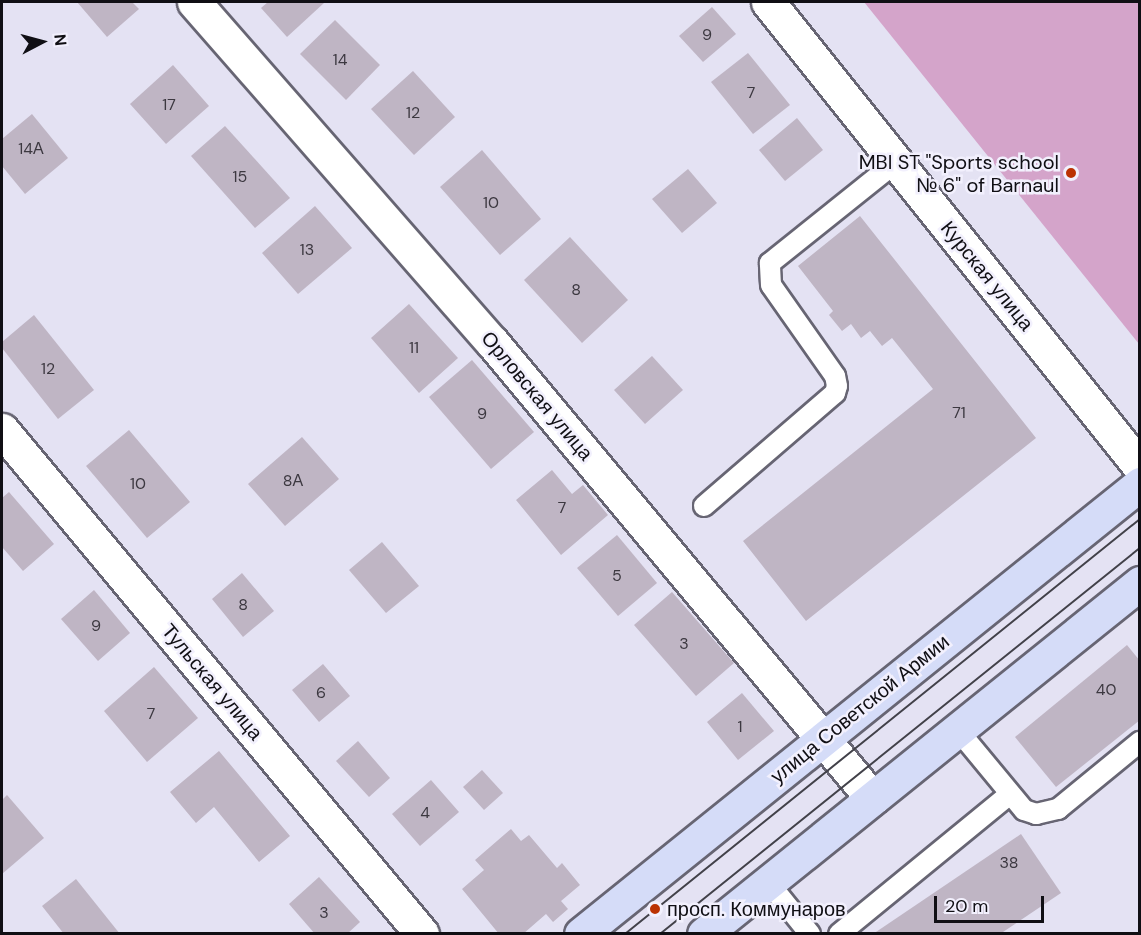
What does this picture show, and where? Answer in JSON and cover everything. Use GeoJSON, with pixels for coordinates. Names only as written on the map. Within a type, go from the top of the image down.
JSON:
{"type":"FeatureCollection","features":[{"type":"Feature","properties":{"kind":"main road","name":"улица Советской Армии"},"geometry":{"type":"LineString","coordinates":[[581,933],[1140,484]]}},
{"type":"Feature","properties":{"kind":"main road"},"geometry":{"type":"LineString","coordinates":[[704,933],[1140,583]]}},
{"type":"Feature","properties":{"kind":"street","name":"Орловская улица"},"geometry":{"type":"LineString","coordinates":[[194,2],[492,342],[825,737],[872,798]]}},
{"type":"Feature","properties":{"kind":"street","name":"Курская улица"},"geometry":{"type":"LineString","coordinates":[[768,2],[1140,467]]}},
{"type":"Feature","properties":{"kind":"street","name":"Тульская улица"},"geometry":{"type":"LineString","coordinates":[[2,430],[422,933]]}},
{"type":"Feature","properties":{"kind":"lane"},"geometry":{"type":"LineString","coordinates":[[704,506],[834,393],[837,386],[835,376],[771,285],[771,263],[896,162]]}},
{"type":"Feature","properties":{"kind":"lane"},"geometry":{"type":"LineString","coordinates":[[957,729],[1024,810],[1036,814],[1058,809],[1140,742]]}},
{"type":"Feature","properties":{"kind":"lane"},"geometry":{"type":"LineString","coordinates":[[839,933],[1010,794]]}},
{"type":"Feature","properties":{"kind":"lane"},"geometry":{"type":"LineString","coordinates":[[768,882],[810,933]]}},
{"type":"Feature","properties":{"kind":"shaded area","name":"MBI ST \"Sports school № 6\" of Barnaul"},"geometry":{"type":"Polygon","coordinates":[[[864,2],[1139,2],[1139,344],[864,2]]]}},
{"type":"Feature","properties":{"kind":"building"},"geometry":{"type":"Polygon","coordinates":[[[77,2],[132,2],[139,9],[107,37],[77,2]]]}},
{"type":"Feature","properties":{"kind":"building"},"geometry":{"type":"Polygon","coordinates":[[[268,2],[324,3],[287,37],[261,8],[268,2]]]}},
{"type":"Feature","properties":{"kind":"building"},"geometry":{"type":"Polygon","coordinates":[[[712,7],[736,34],[703,62],[679,36],[712,7]]]}},
{"type":"Feature","properties":{"kind":"building"},"geometry":{"type":"Polygon","coordinates":[[[335,20],[380,65],[346,100],[300,54],[335,20]]]}},
{"type":"Feature","properties":{"kind":"building"},"geometry":{"type":"Polygon","coordinates":[[[748,53],[790,105],[753,134],[711,82],[748,53]]]}},
{"type":"Feature","properties":{"kind":"building"},"geometry":{"type":"Polygon","coordinates":[[[173,65],[209,106],[166,144],[130,104],[173,65]]]}},
{"type":"Feature","properties":{"kind":"building"},"geometry":{"type":"Polygon","coordinates":[[[413,71],[455,117],[414,155],[371,109],[413,71]]]}},
{"type":"Feature","properties":{"kind":"building"},"geometry":{"type":"Polygon","coordinates":[[[32,114],[68,158],[25,194],[2,166],[2,139],[32,114]]]}},
{"type":"Feature","properties":{"kind":"building"},"geometry":{"type":"Polygon","coordinates":[[[797,118],[823,150],[785,181],[759,150],[797,118]]]}},
{"type":"Feature","properties":{"kind":"building"},"geometry":{"type":"Polygon","coordinates":[[[225,126],[290,198],[255,228],[191,156],[225,126]]]}},
{"type":"Feature","properties":{"kind":"building"},"geometry":{"type":"Polygon","coordinates":[[[482,150],[541,219],[500,255],[440,187],[482,150]]]}},
{"type":"Feature","properties":{"kind":"building"},"geometry":{"type":"Polygon","coordinates":[[[688,169],[717,203],[682,233],[652,199],[688,169]]]}},
{"type":"Feature","properties":{"kind":"building"},"geometry":{"type":"Polygon","coordinates":[[[315,206],[352,248],[298,294],[262,253],[315,206]]]}},
{"type":"Feature","properties":{"kind":"building"},"geometry":{"type":"Polygon","coordinates":[[[860,216],[1036,438],[806,621],[743,541],[933,389],[892,338],[882,346],[870,331],[861,338],[851,324],[842,331],[829,315],[833,311],[798,266],[860,216]]]}},
{"type":"Feature","properties":{"kind":"building"},"geometry":{"type":"Polygon","coordinates":[[[570,237],[628,300],[582,343],[524,280],[570,237]]]}},
{"type":"Feature","properties":{"kind":"building"},"geometry":{"type":"Polygon","coordinates":[[[409,304],[458,358],[419,393],[371,338],[409,304]]]}},
{"type":"Feature","properties":{"kind":"building"},"geometry":{"type":"Polygon","coordinates":[[[34,315],[94,390],[58,419],[2,348],[2,342],[34,315]]]}},
{"type":"Feature","properties":{"kind":"building"},"geometry":{"type":"Polygon","coordinates":[[[652,356],[683,390],[645,424],[614,390],[652,356]]]}},
{"type":"Feature","properties":{"kind":"building"},"geometry":{"type":"Polygon","coordinates":[[[472,360],[534,432],[491,469],[429,397],[472,360]]]}},
{"type":"Feature","properties":{"kind":"building"},"geometry":{"type":"Polygon","coordinates":[[[129,430],[190,502],[147,538],[86,466],[129,430]]]}},
{"type":"Feature","properties":{"kind":"building"},"geometry":{"type":"Polygon","coordinates":[[[302,437],[339,479],[285,526],[248,484],[302,437]]]}},
{"type":"Feature","properties":{"kind":"building"},"geometry":{"type":"Polygon","coordinates":[[[552,470],[572,494],[583,485],[608,515],[561,555],[516,500],[552,470]]]}},
{"type":"Feature","properties":{"kind":"building"},"geometry":{"type":"Polygon","coordinates":[[[9,492],[54,544],[23,571],[2,547],[2,498],[9,492]]]}},
{"type":"Feature","properties":{"kind":"building"},"geometry":{"type":"Polygon","coordinates":[[[617,535],[657,583],[618,616],[577,568],[617,535]]]}},
{"type":"Feature","properties":{"kind":"building"},"geometry":{"type":"Polygon","coordinates":[[[382,542],[419,586],[386,613],[349,570],[382,542]]]}},
{"type":"Feature","properties":{"kind":"building"},"geometry":{"type":"Polygon","coordinates":[[[242,573],[274,611],[243,637],[212,599],[242,573]]]}},
{"type":"Feature","properties":{"kind":"building"},"geometry":{"type":"Polygon","coordinates":[[[94,590],[130,633],[98,661],[61,619],[94,590]]]}},
{"type":"Feature","properties":{"kind":"building"},"geometry":{"type":"Polygon","coordinates":[[[672,592],[734,663],[696,696],[634,625],[672,592]]]}},
{"type":"Feature","properties":{"kind":"building"},"geometry":{"type":"Polygon","coordinates":[[[1127,645],[1140,661],[1140,720],[1056,787],[1015,737],[1127,645]]]}},
{"type":"Feature","properties":{"kind":"building"},"geometry":{"type":"Polygon","coordinates":[[[323,664],[350,696],[319,722],[292,690],[323,664]]]}},
{"type":"Feature","properties":{"kind":"building"},"geometry":{"type":"Polygon","coordinates":[[[154,667],[198,718],[147,762],[104,711],[154,667]]]}},
{"type":"Feature","properties":{"kind":"building"},"geometry":{"type":"Polygon","coordinates":[[[742,693],[774,731],[738,760],[707,722],[742,693]]]}},
{"type":"Feature","properties":{"kind":"building"},"geometry":{"type":"Polygon","coordinates":[[[358,741],[390,778],[369,797],[336,761],[358,741]]]}},
{"type":"Feature","properties":{"kind":"building"},"geometry":{"type":"Polygon","coordinates":[[[219,751],[290,836],[259,862],[214,807],[196,823],[170,792],[219,751]]]}},
{"type":"Feature","properties":{"kind":"building"},"geometry":{"type":"Polygon","coordinates":[[[482,770],[503,793],[484,810],[463,787],[482,770]]]}},
{"type":"Feature","properties":{"kind":"building"},"geometry":{"type":"Polygon","coordinates":[[[431,780],[459,812],[420,846],[392,814],[431,780]]]}},
{"type":"Feature","properties":{"kind":"building"},"geometry":{"type":"Polygon","coordinates":[[[7,795],[44,838],[2,874],[2,800],[7,795]]]}},
{"type":"Feature","properties":{"kind":"building"},"geometry":{"type":"Polygon","coordinates":[[[511,829],[521,841],[529,835],[557,868],[562,863],[580,885],[561,901],[568,909],[553,922],[546,914],[523,934],[499,934],[462,889],[484,870],[475,860],[511,829]]]}},
{"type":"Feature","properties":{"kind":"building"},"geometry":{"type":"Polygon","coordinates":[[[1021,834],[1061,893],[1000,934],[873,934],[1021,834]]]}},
{"type":"Feature","properties":{"kind":"building"},"geometry":{"type":"Polygon","coordinates":[[[319,877],[360,922],[347,934],[315,934],[289,904],[319,877]]]}},
{"type":"Feature","properties":{"kind":"building"},"geometry":{"type":"Polygon","coordinates":[[[76,879],[120,934],[64,934],[42,906],[76,879]]]}},
{"type":"Feature","properties":{"kind":"tram line"},"geometry":{"type":"LineString","coordinates":[[625,934],[1140,519]]}},
{"type":"Feature","properties":{"kind":"tram line"},"geometry":{"type":"LineString","coordinates":[[660,934],[1140,548]]}},
{"type":"Feature","properties":{"kind":"place","name":"MBI ST \"Sports school № 6\" of Barnaul"},"geometry":{"type":"Point","coordinates":[1071,173]}},
{"type":"Feature","properties":{"kind":"place","name":"просп. Коммунаров"},"geometry":{"type":"Point","coordinates":[655,909]}}]}
